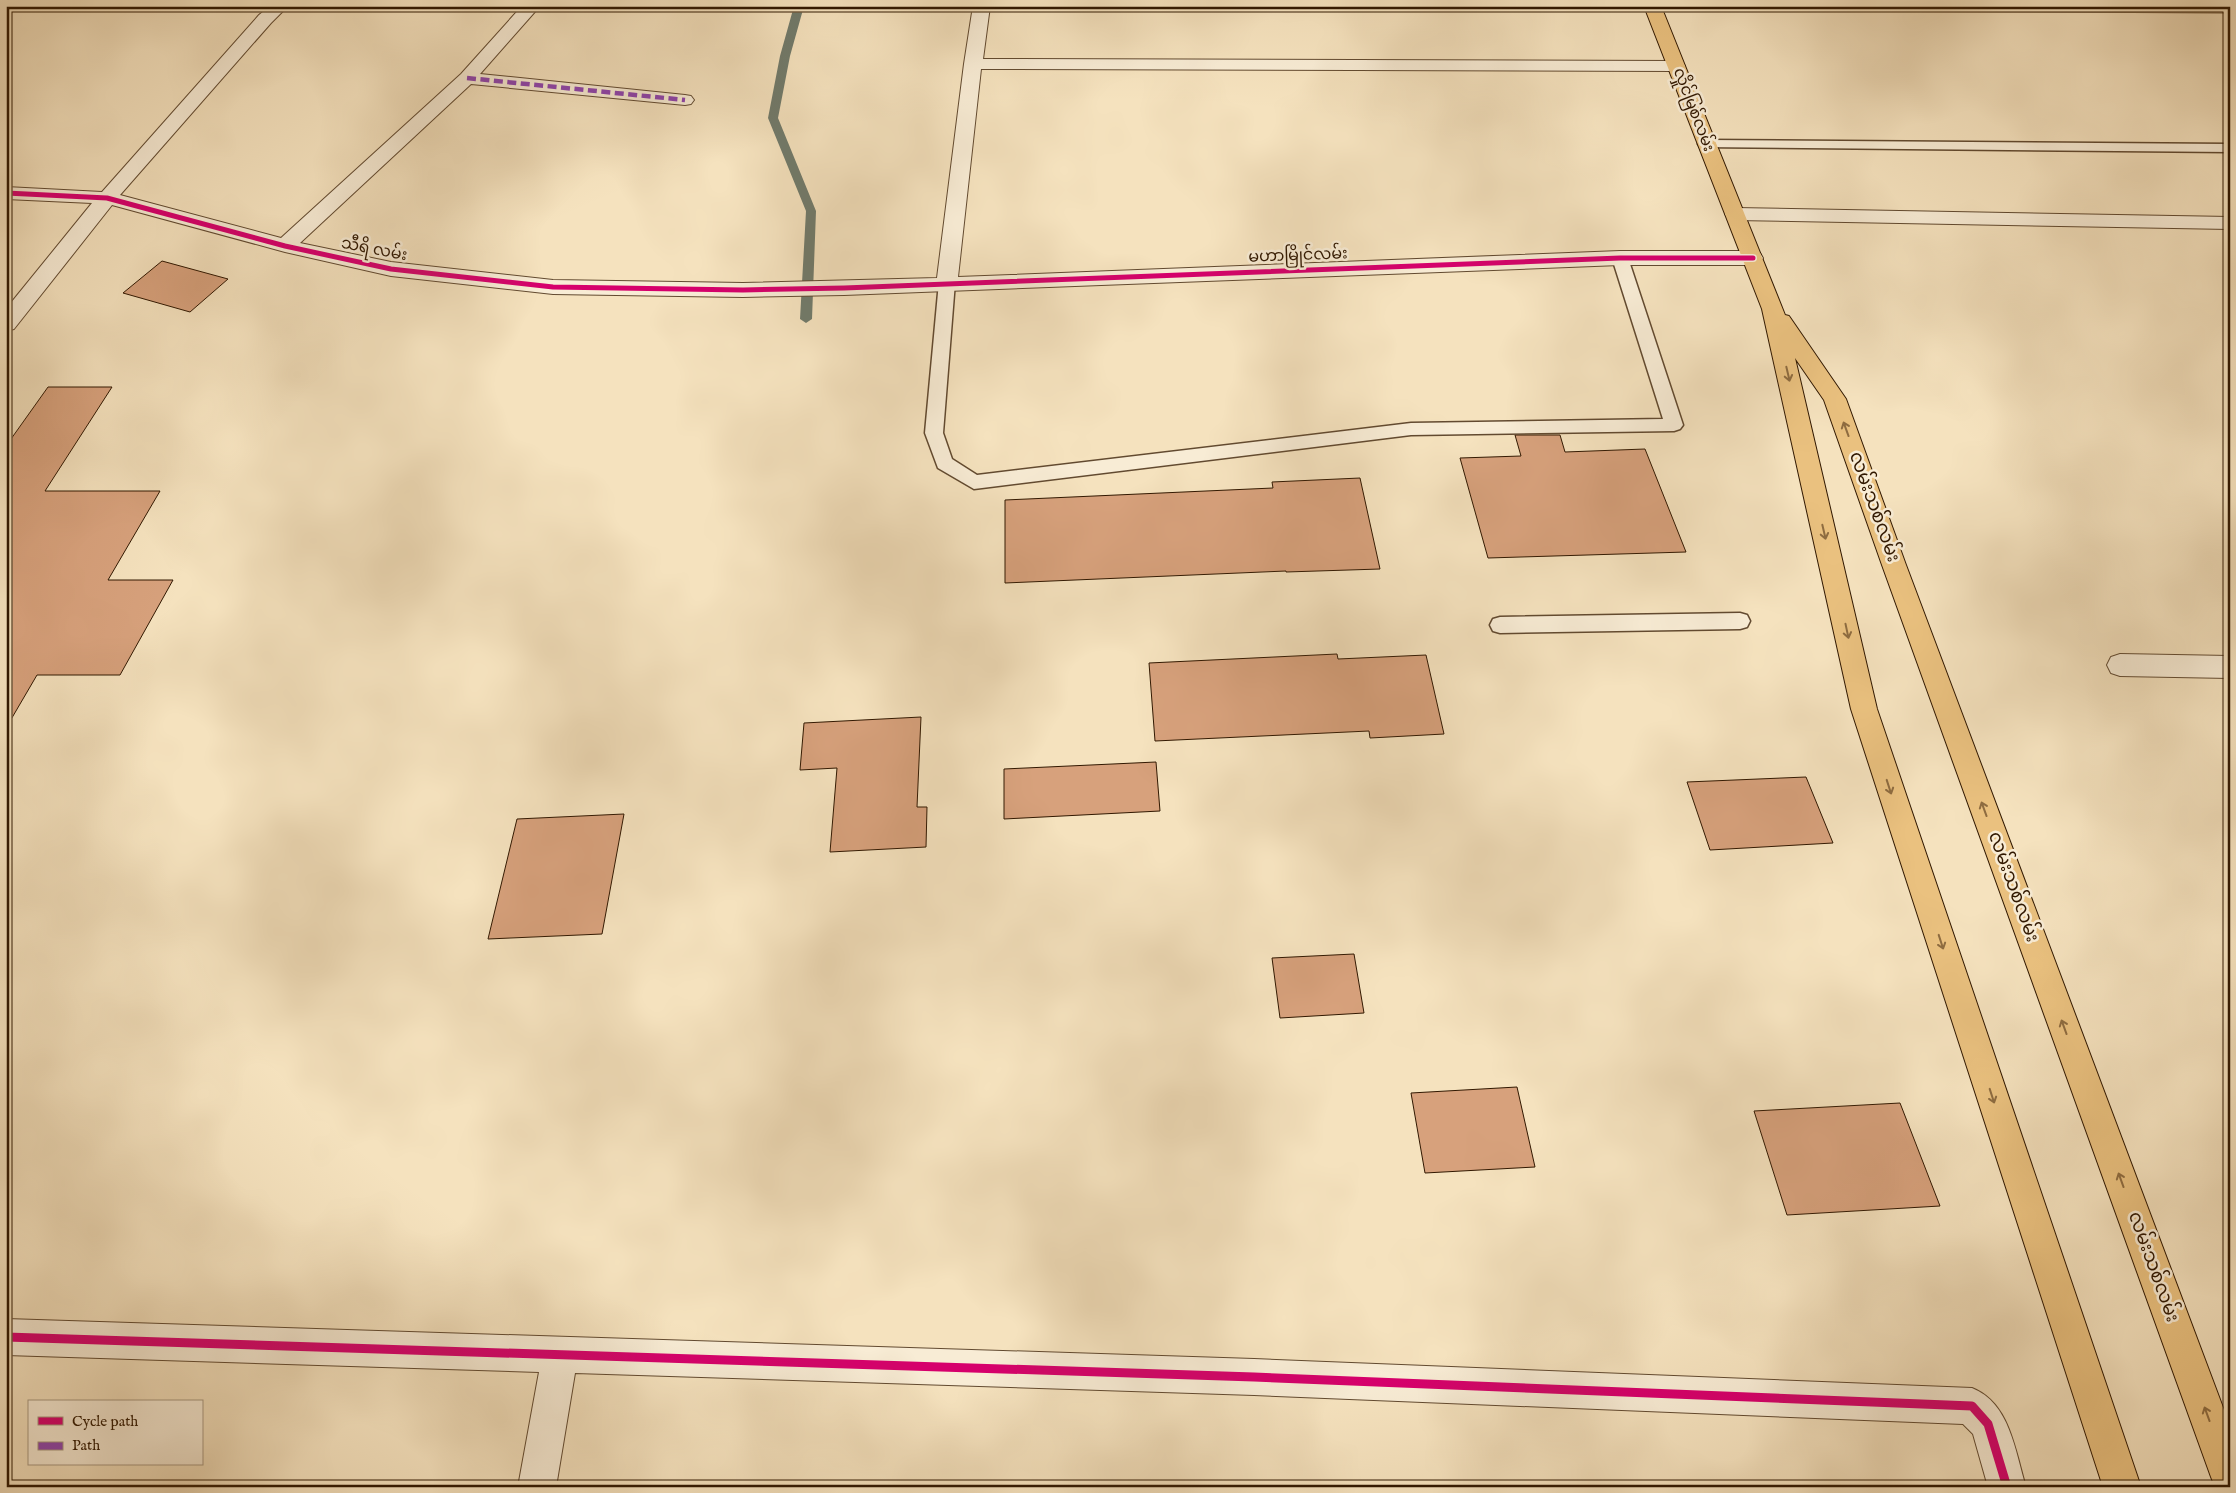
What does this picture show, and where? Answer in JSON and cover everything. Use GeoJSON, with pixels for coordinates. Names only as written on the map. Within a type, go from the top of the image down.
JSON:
{"type":"FeatureCollection","features":[{"type":"Feature","properties":{"kind":"main road","name":"လှိုင်မြစ်လမ်း"},"geometry":{"type":"LineString","coordinates":[[1652,6],[1705,144],[1735,214]]}},
{"type":"Feature","properties":{"kind":"main road","name":"လမ်းသစ်လမ်း"},"geometry":{"type":"LineString","coordinates":[[1735,214],[1773,309],[1864,709],[2122,1487]]}},
{"type":"Feature","properties":{"kind":"main road","name":"လမ်းသစ်လမ်း"},"geometry":{"type":"LineString","coordinates":[[1773,309],[1835,399],[2230,1477]]}},
{"type":"Feature","properties":{"kind":"street"},"geometry":{"type":"LineString","coordinates":[[6,324],[107,198],[265,19],[280,6]]}},
{"type":"Feature","properties":{"kind":"street"},"geometry":{"type":"LineString","coordinates":[[285,246],[467,78],[532,6]]}},
{"type":"Feature","properties":{"kind":"street"},"geometry":{"type":"LineString","coordinates":[[946,282],[982,6]]}},
{"type":"Feature","properties":{"kind":"street"},"geometry":{"type":"LineString","coordinates":[[973,64],[1676,66]]}},
{"type":"Feature","properties":{"kind":"street"},"geometry":{"type":"LineString","coordinates":[[467,78],[686,100]]}},
{"type":"Feature","properties":{"kind":"street","name":"သီရိ လမ်း"},"geometry":{"type":"LineString","coordinates":[[6,193],[107,198],[285,246],[391,269],[553,287],[743,290],[844,288]]}},
{"type":"Feature","properties":{"kind":"street"},"geometry":{"type":"LineString","coordinates":[[1735,214],[2230,223]]}},
{"type":"Feature","properties":{"kind":"street","name":"မဟာမြိုင်လမ်း"},"geometry":{"type":"LineString","coordinates":[[844,288],[946,282],[1620,258],[1753,258]]}},
{"type":"Feature","properties":{"kind":"street"},"geometry":{"type":"LineString","coordinates":[[2120,665],[2230,667]]}},
{"type":"Feature","properties":{"kind":"street"},"geometry":{"type":"LineString","coordinates":[[6,1337],[1244,1377],[1972,1406],[1988,1424],[2008,1487]]}},
{"type":"Feature","properties":{"kind":"street"},"geometry":{"type":"LineString","coordinates":[[537,1487],[560,1355]]}},
{"type":"Feature","properties":{"kind":"lane"},"geometry":{"type":"LineString","coordinates":[[1798,6],[2229,8]]}},
{"type":"Feature","properties":{"kind":"lane"},"geometry":{"type":"LineString","coordinates":[[1705,144],[2230,148]]}},
{"type":"Feature","properties":{"kind":"lane"},"geometry":{"type":"LineString","coordinates":[[946,282],[934,433],[944,463],[974,482],[1411,429],[1674,425],[1620,258]]}},
{"type":"Feature","properties":{"kind":"lane"},"geometry":{"type":"LineString","coordinates":[[1500,625],[1740,621]]}},
{"type":"Feature","properties":{"kind":"building"},"geometry":{"type":"Polygon","coordinates":[[[162,261],[228,279],[190,312],[123,293],[162,261]]]}},
{"type":"Feature","properties":{"kind":"building"},"geometry":{"type":"Polygon","coordinates":[[[48,387],[112,387],[45,491],[160,491],[108,580],[173,580],[120,675],[37,675],[6,728],[6,446],[48,387]]]}},
{"type":"Feature","properties":{"kind":"building"},"geometry":{"type":"Polygon","coordinates":[[[1515,435],[1560,435],[1565,452],[1645,449],[1686,552],[1488,558],[1460,458],[1521,456],[1515,435]]]}},
{"type":"Feature","properties":{"kind":"building"},"geometry":{"type":"Polygon","coordinates":[[[1360,478],[1380,569],[1286,571],[1005,583],[1005,500],[1273,488],[1272,482],[1360,478]]]}},
{"type":"Feature","properties":{"kind":"building"},"geometry":{"type":"Polygon","coordinates":[[[1337,654],[1338,659],[1426,655],[1444,734],[1370,738],[1369,731],[1155,741],[1149,663],[1337,654]]]}},
{"type":"Feature","properties":{"kind":"building"},"geometry":{"type":"Polygon","coordinates":[[[921,717],[917,807],[927,807],[926,847],[830,852],[837,768],[800,770],[804,723],[921,717]]]}},
{"type":"Feature","properties":{"kind":"building"},"geometry":{"type":"Polygon","coordinates":[[[1156,762],[1160,811],[1004,819],[1004,769],[1156,762]]]}},
{"type":"Feature","properties":{"kind":"building"},"geometry":{"type":"Polygon","coordinates":[[[1806,777],[1833,843],[1710,850],[1687,782],[1806,777]]]}},
{"type":"Feature","properties":{"kind":"building"},"geometry":{"type":"Polygon","coordinates":[[[624,814],[602,934],[488,939],[517,819],[624,814]]]}},
{"type":"Feature","properties":{"kind":"building"},"geometry":{"type":"Polygon","coordinates":[[[1354,954],[1364,1013],[1280,1018],[1272,958],[1354,954]]]}},
{"type":"Feature","properties":{"kind":"building"},"geometry":{"type":"Polygon","coordinates":[[[1517,1087],[1535,1167],[1425,1173],[1411,1093],[1517,1087]]]}},
{"type":"Feature","properties":{"kind":"building"},"geometry":{"type":"Polygon","coordinates":[[[1900,1103],[1940,1206],[1787,1215],[1754,1111],[1900,1103]]]}},
{"type":"Feature","properties":{"kind":"waterway"},"geometry":{"type":"LineString","coordinates":[[799,6],[785,56],[773,118],[811,211],[806,319]]}},
{"type":"Feature","properties":{"kind":"marked path"},"geometry":{"type":"LineString","coordinates":[[467,78],[685,100]]}},
{"type":"Feature","properties":{"kind":"cycle path"},"geometry":{"type":"LineString","coordinates":[[6,193],[107,198],[285,246],[391,269],[553,287],[743,290],[844,288],[1620,258],[1753,258]]}},
{"type":"Feature","properties":{"kind":"cycle path"},"geometry":{"type":"LineString","coordinates":[[6,1337],[1254,1377],[1972,1406],[1988,1424],[2007,1487]]}}]}
